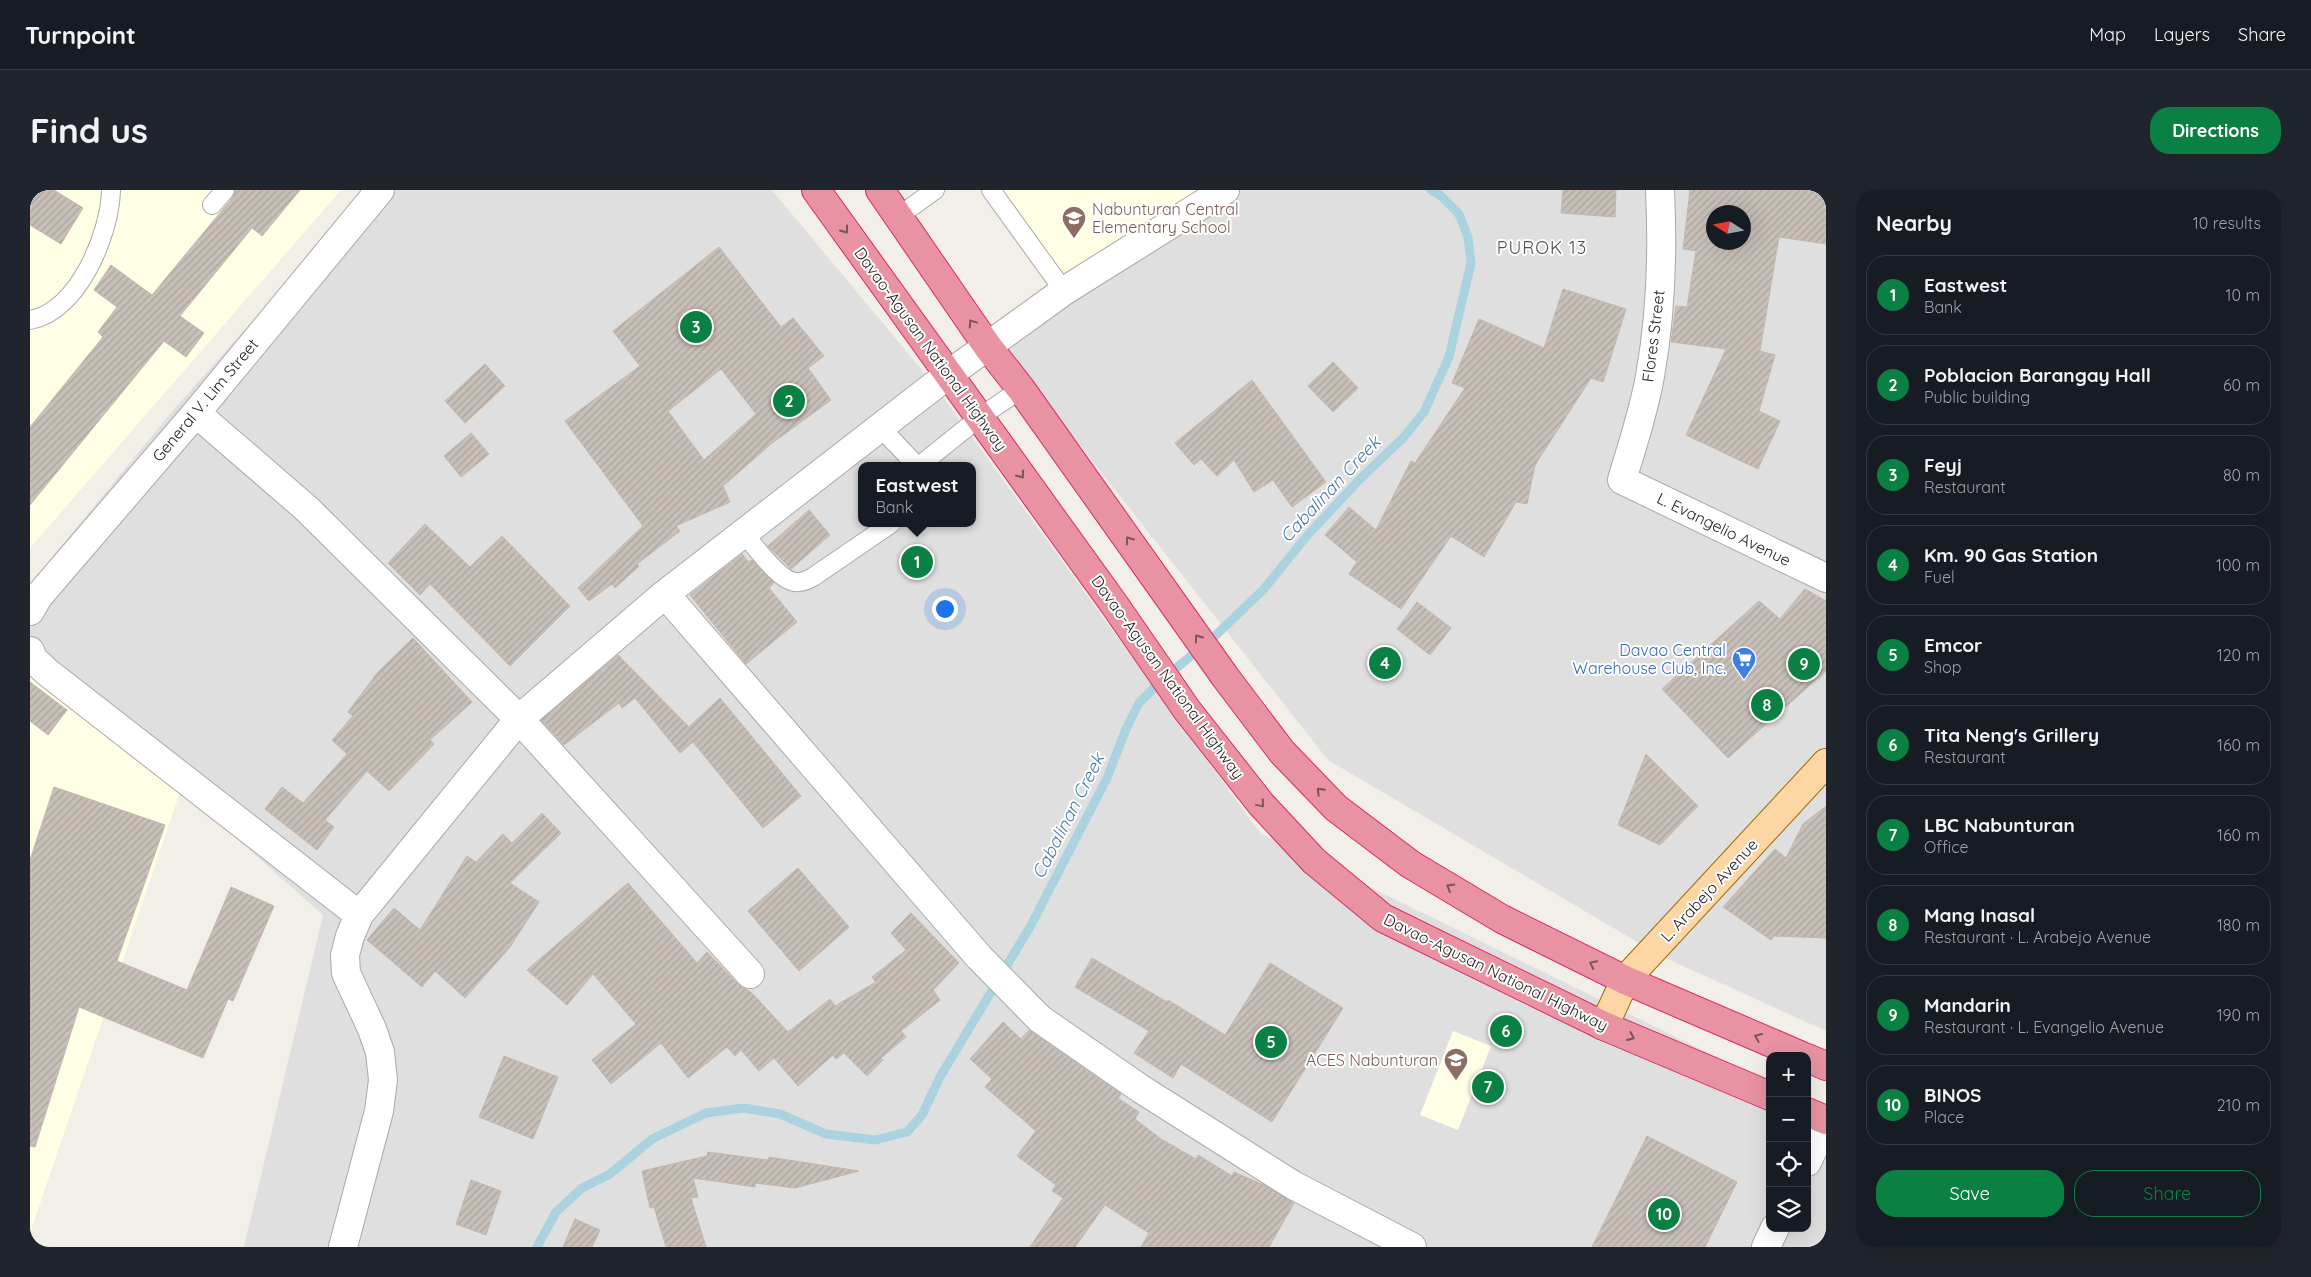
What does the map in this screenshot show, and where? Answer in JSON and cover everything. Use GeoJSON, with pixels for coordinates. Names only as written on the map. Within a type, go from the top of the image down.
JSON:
{"type":"FeatureCollection","features":[{"type":"Feature","properties":{"kind":"highway","name":"Davao-Agusan National Highway"},"geometry":{"type":"LineString","coordinates":[[816,190],[1188,710],[1261,804],[1314,861],[1383,918],[1604,1026],[1766,1094]]}},
{"type":"Feature","properties":{"kind":"highway"},"geometry":{"type":"LineString","coordinates":[[880,190],[988,347],[1021,389],[1226,678],[1282,752],[1336,808],[1410,864],[1502,919],[1626,980],[1793,1052]]}},
{"type":"Feature","properties":{"kind":"highway"},"geometry":{"type":"LineString","coordinates":[[1811,1060],[1826,1066]]}},
{"type":"Feature","properties":{"kind":"highway"},"geometry":{"type":"LineString","coordinates":[[1811,1114],[1826,1121]]}},
{"type":"Feature","properties":{"kind":"main road","name":"L. Arabejo Avenue"},"geometry":{"type":"LineString","coordinates":[[1604,1026],[1626,980],[1826,764]]}},
{"type":"Feature","properties":{"kind":"street","name":"General V. Lim Street"},"geometry":{"type":"LineString","coordinates":[[30,610],[38,597],[196,413],[380,190]]}},
{"type":"Feature","properties":{"kind":"street"},"geometry":{"type":"LineString","coordinates":[[344,1247],[379,1111],[383,1080],[380,1052],[372,1029],[346,973],[345,954],[350,936],[360,915],[519,719],[665,594],[949,374],[1064,291],[1225,190]]}},
{"type":"Feature","properties":{"kind":"street","name":"Flores Street"},"geometry":{"type":"LineString","coordinates":[[1622,480],[1650,378],[1659,313],[1662,227],[1660,190]]}},
{"type":"Feature","properties":{"kind":"street"},"geometry":{"type":"LineString","coordinates":[[196,413],[306,508],[519,719],[750,974]]}},
{"type":"Feature","properties":{"kind":"street","name":"L. Evangelio Avenue"},"geometry":{"type":"LineString","coordinates":[[1622,480],[1826,578]]}},
{"type":"Feature","properties":{"kind":"street"},"geometry":{"type":"LineString","coordinates":[[665,594],[979,957],[1040,1019],[1141,1089],[1293,1185],[1412,1247]]}},
{"type":"Feature","properties":{"kind":"street"},"geometry":{"type":"LineString","coordinates":[[30,651],[33,659],[46,672],[360,915]]}},
{"type":"Feature","properties":{"kind":"street"},"geometry":{"type":"LineString","coordinates":[[1811,1153],[1826,1121]]}},
{"type":"Feature","properties":{"kind":"street"},"geometry":{"type":"LineString","coordinates":[[1766,1247],[1773,1232]]}},
{"type":"Feature","properties":{"kind":"lane"},"geometry":{"type":"LineString","coordinates":[[30,320],[44,318],[62,304],[81,280],[101,242],[109,216],[111,190]]}},
{"type":"Feature","properties":{"kind":"lane"},"geometry":{"type":"LineString","coordinates":[[212,205],[224,190]]}},
{"type":"Feature","properties":{"kind":"lane"},"geometry":{"type":"LineString","coordinates":[[899,216],[935,190]]}},
{"type":"Feature","properties":{"kind":"lane"},"geometry":{"type":"LineString","coordinates":[[991,190],[1064,291]]}},
{"type":"Feature","properties":{"kind":"lane"},"geometry":{"type":"LineString","coordinates":[[923,462],[980,417],[1021,389]]}},
{"type":"Feature","properties":{"kind":"lane"},"geometry":{"type":"LineString","coordinates":[[881,428],[914,462]]}},
{"type":"Feature","properties":{"kind":"lane"},"geometry":{"type":"LineString","coordinates":[[744,534],[782,576],[792,582],[798,582],[813,577],[886,527]]}},
{"type":"Feature","properties":{"kind":"shaded area"},"geometry":{"type":"Polygon","coordinates":[[[30,190],[341,190],[30,548],[30,190]]]}},
{"type":"Feature","properties":{"kind":"shaded area"},"geometry":{"type":"Polygon","coordinates":[[[369,190],[772,190],[931,381],[1260,833],[1766,1081],[1766,1232],[1811,1232],[1811,1103],[1826,1110],[1826,1247],[244,1247],[323,915],[181,789],[30,676],[30,584],[175,408],[369,190]]]}},
{"type":"Feature","properties":{"kind":"shaded area","name":"Nabunturan Central Elementary School"},"geometry":{"type":"Polygon","coordinates":[[[985,190],[1204,190],[1054,287],[985,190]]]}},
{"type":"Feature","properties":{"kind":"shaded area"},"geometry":{"type":"Polygon","coordinates":[[[1204,190],[1826,190],[1826,1031],[1661,956],[1328,760],[990,331],[1204,190]]]}},
{"type":"Feature","properties":{"kind":"shaded area"},"geometry":{"type":"Polygon","coordinates":[[[30,676],[181,789],[30,1233],[30,676]]]}},
{"type":"Feature","properties":{"kind":"shaded area","name":"ACES Nabunturan"},"geometry":{"type":"Polygon","coordinates":[[[1453,1031],[1491,1046],[1458,1130],[1420,1115],[1453,1031]]]}},
{"type":"Feature","properties":{"kind":"building"},"geometry":{"type":"Polygon","coordinates":[[[30,190],[54,190],[83,208],[61,244],[30,225],[30,190]]]}},
{"type":"Feature","properties":{"kind":"building"},"geometry":{"type":"Polygon","coordinates":[[[235,190],[300,190],[262,236],[252,228],[180,316],[204,333],[186,357],[164,341],[30,505],[30,427],[103,337],[98,332],[117,307],[94,290],[111,265],[152,295],[233,197],[235,190]]]}},
{"type":"Feature","properties":{"kind":"building"},"geometry":{"type":"Polygon","coordinates":[[[1563,190],[1616,190],[1615,217],[1561,213],[1563,190]]]}},
{"type":"Feature","properties":{"kind":"building"},"geometry":{"type":"Polygon","coordinates":[[[1690,190],[1826,190],[1826,244],[1779,237],[1760,351],[1775,355],[1759,411],[1780,421],[1758,469],[1686,435],[1726,349],[1671,342],[1676,306],[1687,307],[1696,251],[1683,249],[1690,190]]]}},
{"type":"Feature","properties":{"kind":"building"},"geometry":{"type":"Polygon","coordinates":[[[719,247],[781,327],[793,318],[824,356],[808,368],[831,400],[771,444],[723,486],[730,502],[676,526],[680,531],[637,564],[639,566],[615,588],[612,584],[589,601],[578,588],[643,526],[565,421],[640,366],[613,331],[719,247]],[[721,369],[668,411],[704,460],[756,414],[721,369]]]}},
{"type":"Feature","properties":{"kind":"building"},"geometry":{"type":"Polygon","coordinates":[[[1563,289],[1626,309],[1603,382],[1591,378],[1535,465],[1527,504],[1516,502],[1484,557],[1451,536],[1401,609],[1349,574],[1357,562],[1325,535],[1349,507],[1376,530],[1411,461],[1415,463],[1465,388],[1452,383],[1479,319],[1544,348],[1563,289]]]}},
{"type":"Feature","properties":{"kind":"building"},"geometry":{"type":"Polygon","coordinates":[[[1333,362],[1358,388],[1333,412],[1308,386],[1333,362]]]}},
{"type":"Feature","properties":{"kind":"building"},"geometry":{"type":"Polygon","coordinates":[[[485,364],[505,386],[465,423],[445,401],[485,364]]]}},
{"type":"Feature","properties":{"kind":"building"},"geometry":{"type":"Polygon","coordinates":[[[1252,380],[1326,482],[1292,507],[1273,480],[1254,492],[1234,460],[1217,476],[1201,459],[1194,465],[1175,443],[1252,380]]]}},
{"type":"Feature","properties":{"kind":"building"},"geometry":{"type":"Polygon","coordinates":[[[471,433],[489,454],[461,477],[444,456],[471,433]]]}},
{"type":"Feature","properties":{"kind":"building"},"geometry":{"type":"Polygon","coordinates":[[[809,510],[830,535],[791,569],[768,546],[809,510]]]}},
{"type":"Feature","properties":{"kind":"building"},"geometry":{"type":"Polygon","coordinates":[[[425,524],[470,567],[502,536],[570,606],[510,666],[430,584],[420,595],[388,563],[425,524]]]}},
{"type":"Feature","properties":{"kind":"building"},"geometry":{"type":"Polygon","coordinates":[[[742,554],[749,562],[752,560],[774,583],[769,588],[797,622],[746,664],[690,595],[742,554]]]}},
{"type":"Feature","properties":{"kind":"building","name":"Davao Central Warehouse Club, Inc."},"geometry":{"type":"Polygon","coordinates":[[[1805,589],[1826,601],[1826,671],[1728,758],[1662,689],[1759,601],[1780,619],[1805,589]]]}},
{"type":"Feature","properties":{"kind":"building"},"geometry":{"type":"Polygon","coordinates":[[[1417,602],[1451,628],[1430,655],[1397,629],[1417,602]]]}},
{"type":"Feature","properties":{"kind":"building"},"geometry":{"type":"Polygon","coordinates":[[[413,638],[472,702],[430,740],[434,744],[389,791],[367,771],[325,820],[334,827],[317,850],[265,809],[282,787],[303,803],[347,754],[332,740],[353,716],[348,712],[378,672],[413,638]]]}},
{"type":"Feature","properties":{"kind":"building"},"geometry":{"type":"Polygon","coordinates":[[[618,655],[689,727],[720,698],[801,796],[763,828],[693,742],[680,753],[635,698],[622,708],[619,703],[564,745],[541,720],[618,655]]]}},
{"type":"Feature","properties":{"kind":"building"},"geometry":{"type":"Polygon","coordinates":[[[30,682],[67,710],[48,735],[30,721],[30,682]]]}},
{"type":"Feature","properties":{"kind":"building"},"geometry":{"type":"Polygon","coordinates":[[[1646,754],[1698,806],[1660,845],[1618,825],[1646,754]]]}},
{"type":"Feature","properties":{"kind":"building"},"geometry":{"type":"Polygon","coordinates":[[[54,787],[165,825],[117,961],[187,990],[231,887],[274,906],[233,1001],[228,999],[203,1058],[79,1007],[35,1147],[30,1146],[30,860],[54,787]]]}},
{"type":"Feature","properties":{"kind":"building"},"geometry":{"type":"Polygon","coordinates":[[[1826,806],[1826,938],[1774,936],[1771,940],[1723,907],[1775,849],[1786,858],[1803,824],[1826,806]]]}},
{"type":"Feature","properties":{"kind":"building"},"geometry":{"type":"Polygon","coordinates":[[[542,813],[561,833],[510,883],[539,902],[510,947],[465,998],[435,971],[422,987],[367,940],[394,908],[420,930],[467,856],[476,862],[503,834],[512,843],[542,813]]]}},
{"type":"Feature","properties":{"kind":"building"},"geometry":{"type":"Polygon","coordinates":[[[798,868],[849,927],[799,971],[748,911],[798,868]]]}},
{"type":"Feature","properties":{"kind":"building"},"geometry":{"type":"Polygon","coordinates":[[[628,883],[697,963],[707,952],[738,984],[752,993],[788,1032],[830,999],[835,1006],[876,982],[872,977],[906,950],[891,933],[911,913],[959,963],[933,990],[940,1000],[901,1031],[906,1037],[881,1058],[883,1060],[867,1076],[844,1053],[836,1059],[833,1055],[798,1086],[774,1058],[759,1071],[741,1050],[735,1056],[727,1047],[688,1078],[661,1043],[611,1084],[592,1060],[636,1024],[593,974],[567,1005],[527,970],[628,883]]]}},
{"type":"Feature","properties":{"kind":"building"},"geometry":{"type":"Polygon","coordinates":[[[1092,958],[1167,1002],[1168,1000],[1225,1035],[1270,963],[1343,1008],[1272,1122],[1181,1064],[1173,1078],[1134,1053],[1149,1031],[1075,987],[1092,958]]]}},
{"type":"Feature","properties":{"kind":"building"},"geometry":{"type":"Polygon","coordinates":[[[1003,1022],[1021,1039],[1029,1030],[1121,1094],[1118,1098],[1139,1112],[1135,1119],[1161,1139],[1196,1159],[1198,1155],[1232,1176],[1234,1172],[1264,1185],[1294,1203],[1269,1247],[1141,1247],[1149,1233],[1105,1205],[1075,1247],[1030,1247],[1063,1198],[1052,1191],[1056,1185],[1017,1156],[1036,1131],[985,1087],[992,1079],[970,1059],[1003,1022]]]}},
{"type":"Feature","properties":{"kind":"building"},"geometry":{"type":"Polygon","coordinates":[[[504,1056],[558,1077],[533,1139],[479,1117],[504,1056]]]}},
{"type":"Feature","properties":{"kind":"building"},"geometry":{"type":"Polygon","coordinates":[[[1647,1136],[1737,1182],[1705,1247],[1592,1247],[1647,1136]]]}},
{"type":"Feature","properties":{"kind":"building"},"geometry":{"type":"Polygon","coordinates":[[[708,1152],[768,1160],[769,1157],[859,1171],[795,1188],[755,1183],[755,1187],[693,1178],[698,1197],[691,1198],[706,1247],[666,1247],[654,1207],[650,1208],[642,1171],[707,1156],[708,1152]]]}},
{"type":"Feature","properties":{"kind":"building"},"geometry":{"type":"Polygon","coordinates":[[[471,1180],[501,1191],[486,1235],[456,1224],[471,1180]]]}},
{"type":"Feature","properties":{"kind":"building"},"geometry":{"type":"Polygon","coordinates":[[[575,1219],[600,1230],[592,1247],[563,1247],[575,1219]]]}},
{"type":"Feature","properties":{"kind":"waterway","name":"Cabalinan Creek"},"geometry":{"type":"LineString","coordinates":[[537,1247],[556,1212],[582,1188],[610,1174],[652,1139],[706,1113],[744,1108],[780,1114],[826,1134],[875,1140],[907,1132],[922,1115],[940,1077],[1030,927],[1107,778],[1126,729],[1139,703],[1161,681],[1217,634],[1263,590],[1306,537],[1359,480],[1403,438],[1424,412],[1449,357],[1471,263],[1468,237],[1459,214],[1440,195],[1431,190]]}},
{"type":"Feature","properties":{"kind":"place","name":"Nabunturan Central Elementary School"},"geometry":{"type":"Point","coordinates":[1074,239]}},
{"type":"Feature","properties":{"kind":"place","name":"Feyj"},"geometry":{"type":"Point","coordinates":[696,327]}},
{"type":"Feature","properties":{"kind":"place","name":"Poblacion Barangay Hall"},"geometry":{"type":"Point","coordinates":[789,401]}},
{"type":"Feature","properties":{"kind":"place","name":"Eastwest"},"geometry":{"type":"Point","coordinates":[917,562]}},
{"type":"Feature","properties":{"kind":"place","name":"Km. 90 Gas Station"},"geometry":{"type":"Point","coordinates":[1385,663]}},
{"type":"Feature","properties":{"kind":"place","name":"Mandarin"},"geometry":{"type":"Point","coordinates":[1804,664]}},
{"type":"Feature","properties":{"kind":"place","name":"Davao Central Warehouse Club, Inc."},"geometry":{"type":"Point","coordinates":[1744,680]}},
{"type":"Feature","properties":{"kind":"place","name":"Mang Inasal"},"geometry":{"type":"Point","coordinates":[1767,705]}},
{"type":"Feature","properties":{"kind":"place","name":"Tita Neng's Grillery"},"geometry":{"type":"Point","coordinates":[1506,1031]}},
{"type":"Feature","properties":{"kind":"place","name":"Emcor"},"geometry":{"type":"Point","coordinates":[1271,1042]}},
{"type":"Feature","properties":{"kind":"place","name":"ACES Nabunturan"},"geometry":{"type":"Point","coordinates":[1456,1081]}},
{"type":"Feature","properties":{"kind":"place","name":"LBC Nabunturan"},"geometry":{"type":"Point","coordinates":[1488,1087]}},
{"type":"Feature","properties":{"kind":"place","name":"BINOS"},"geometry":{"type":"Point","coordinates":[1664,1214]}},
{"type":"Feature","properties":{"kind":"district","name":"PUROK 13"},"geometry":{"type":"Point","coordinates":[1542,247]}}]}
